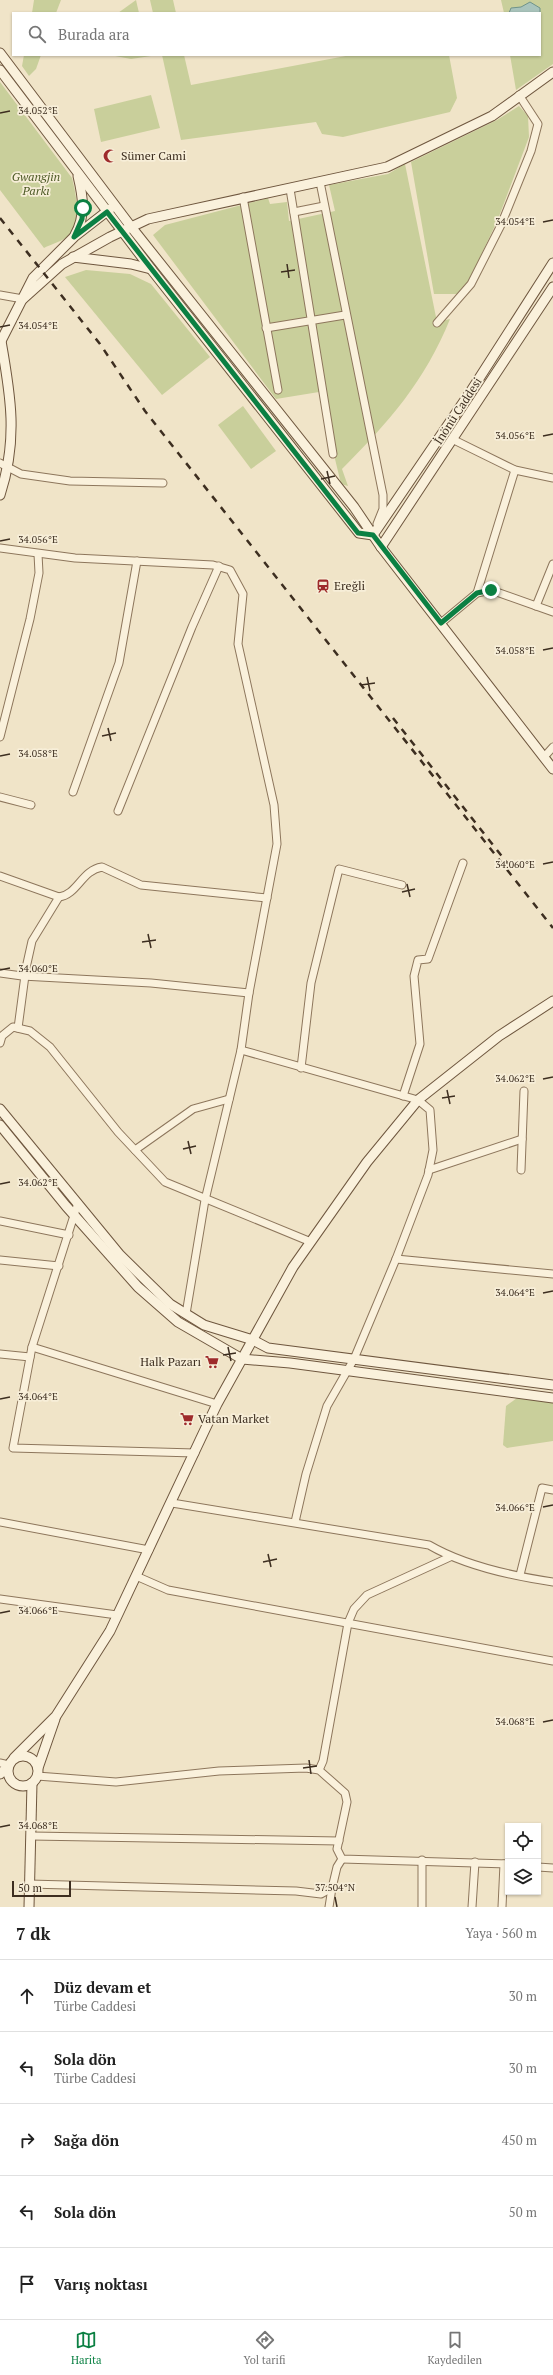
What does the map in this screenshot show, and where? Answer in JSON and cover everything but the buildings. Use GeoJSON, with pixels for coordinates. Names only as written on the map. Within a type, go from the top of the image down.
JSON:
{"type":"FeatureCollection","features":[{"type":"Feature","properties":{"kind":"main road"},"geometry":{"type":"LineString","coordinates":[[0,53],[115,206],[320,464],[381,546],[553,769]]}},
{"type":"Feature","properties":{"kind":"main road"},"geometry":{"type":"LineString","coordinates":[[0,70],[150,269],[358,533],[373,535]]}},
{"type":"Feature","properties":{"kind":"main road"},"geometry":{"type":"LineString","coordinates":[[23,299],[54,270],[73,257],[121,231],[132,228],[148,219],[243,197],[290,189],[387,167],[492,116],[519,95],[553,72]]}},
{"type":"Feature","properties":{"kind":"main road"},"geometry":{"type":"LineString","coordinates":[[74,237],[82,219],[83,208],[77,173]]}},
{"type":"Feature","properties":{"kind":"main road"},"geometry":{"type":"LineString","coordinates":[[0,495],[9,468],[11,416],[1,342],[33,278],[74,237],[115,206]]}},
{"type":"Feature","properties":{"kind":"main road"},"geometry":{"type":"LineString","coordinates":[[73,257],[130,264],[150,269]]}},
{"type":"Feature","properties":{"kind":"main road"},"geometry":{"type":"LineString","coordinates":[[373,535],[470,391],[553,263]]}},
{"type":"Feature","properties":{"kind":"main road","name":"İnönü Caddesi"},"geometry":{"type":"LineString","coordinates":[[381,546],[454,440],[553,287]]}},
{"type":"Feature","properties":{"kind":"main road"},"geometry":{"type":"LineString","coordinates":[[0,1774],[8,1762],[56,1716],[110,1631],[172,1503],[217,1404],[293,1267],[367,1162],[418,1100],[499,1036],[553,1001]]}},
{"type":"Feature","properties":{"kind":"main road"},"geometry":{"type":"LineString","coordinates":[[0,1109],[120,1255],[170,1304],[204,1325],[253,1340],[268,1348],[553,1386]]}},
{"type":"Feature","properties":{"kind":"main road"},"geometry":{"type":"LineString","coordinates":[[0,1125],[75,1216],[138,1288],[178,1322],[242,1359],[348,1370],[553,1398]]}},
{"type":"Feature","properties":{"kind":"main road"},"geometry":{"type":"LineString","coordinates":[[8,1762],[10,1778],[16,1784],[24,1786],[36,1776],[56,1716]]}},
{"type":"Feature","properties":{"kind":"main road"},"geometry":{"type":"LineString","coordinates":[[8,1762],[27,1756],[34,1760],[36,1776],[31,1836],[29,1907]]}},
{"type":"Feature","properties":{"kind":"street"},"geometry":{"type":"LineString","coordinates":[[437,323],[471,284],[501,225],[535,140],[538,124],[519,95]]}},
{"type":"Feature","properties":{"kind":"street"},"geometry":{"type":"LineString","coordinates":[[320,182],[345,315],[383,495],[383,509],[373,535]]}},
{"type":"Feature","properties":{"kind":"street"},"geometry":{"type":"LineString","coordinates":[[290,189],[333,454]]}},
{"type":"Feature","properties":{"kind":"street"},"geometry":{"type":"LineString","coordinates":[[243,197],[278,390]]}},
{"type":"Feature","properties":{"kind":"street"},"geometry":{"type":"LineString","coordinates":[[294,212],[324,206]]}},
{"type":"Feature","properties":{"kind":"street"},"geometry":{"type":"LineString","coordinates":[[0,295],[23,299]]}},
{"type":"Feature","properties":{"kind":"street"},"geometry":{"type":"LineString","coordinates":[[266,328],[345,315]]}},
{"type":"Feature","properties":{"kind":"street"},"geometry":{"type":"LineString","coordinates":[[454,440],[515,470],[553,478]]}},
{"type":"Feature","properties":{"kind":"street"},"geometry":{"type":"LineString","coordinates":[[0,463],[21,474],[70,480],[164,482]]}},
{"type":"Feature","properties":{"kind":"street"},"geometry":{"type":"LineString","coordinates":[[477,593],[515,470]]}},
{"type":"Feature","properties":{"kind":"street"},"geometry":{"type":"LineString","coordinates":[[0,548],[38,554],[219,566],[230,570],[243,594],[238,644],[274,805],[277,844],[249,993],[240,1050],[205,1200],[186,1314]]}},
{"type":"Feature","properties":{"kind":"street"},"geometry":{"type":"LineString","coordinates":[[0,737],[30,619],[39,573],[38,554]]}},
{"type":"Feature","properties":{"kind":"street"},"geometry":{"type":"LineString","coordinates":[[73,792],[119,663],[137,561]]}},
{"type":"Feature","properties":{"kind":"street"},"geometry":{"type":"LineString","coordinates":[[536,606],[553,564]]}},
{"type":"Feature","properties":{"kind":"street"},"geometry":{"type":"LineString","coordinates":[[118,811],[192,627],[219,566]]}},
{"type":"Feature","properties":{"kind":"street"},"geometry":{"type":"LineString","coordinates":[[441,623],[477,593],[491,590],[553,612]]}},
{"type":"Feature","properties":{"kind":"street"},"geometry":{"type":"LineString","coordinates":[[544,757],[553,747]]}},
{"type":"Feature","properties":{"kind":"street"},"geometry":{"type":"LineString","coordinates":[[0,797],[31,805]]}},
{"type":"Feature","properties":{"kind":"street"},"geometry":{"type":"LineString","coordinates":[[403,1096],[420,1044],[414,976],[418,960],[428,959],[463,863]]}},
{"type":"Feature","properties":{"kind":"street"},"geometry":{"type":"LineString","coordinates":[[0,876],[59,897],[66,896],[88,872],[102,867],[141,886],[267,898]]}},
{"type":"Feature","properties":{"kind":"street"},"geometry":{"type":"LineString","coordinates":[[301,1068],[311,983],[339,869],[402,885]]}},
{"type":"Feature","properties":{"kind":"street"},"geometry":{"type":"LineString","coordinates":[[18,1028],[32,941],[59,897]]}},
{"type":"Feature","properties":{"kind":"street"},"geometry":{"type":"LineString","coordinates":[[0,973],[26,976],[151,983],[249,993]]}},
{"type":"Feature","properties":{"kind":"street"},"geometry":{"type":"LineString","coordinates":[[0,1043],[2,1036],[13,1027],[30,1031],[50,1047],[118,1132],[165,1182],[205,1200],[311,1242]]}},
{"type":"Feature","properties":{"kind":"street"},"geometry":{"type":"LineString","coordinates":[[240,1050],[418,1100],[430,1110],[433,1150],[429,1170],[396,1259],[354,1359],[327,1406],[306,1474],[295,1522]]}},
{"type":"Feature","properties":{"kind":"street"},"geometry":{"type":"LineString","coordinates":[[521,1170],[524,1091]]}},
{"type":"Feature","properties":{"kind":"street"},"geometry":{"type":"LineString","coordinates":[[135,1150],[193,1109],[229,1099]]}},
{"type":"Feature","properties":{"kind":"street"},"geometry":{"type":"LineString","coordinates":[[429,1170],[522,1139]]}},
{"type":"Feature","properties":{"kind":"street"},"geometry":{"type":"LineString","coordinates":[[78,1203],[32,1347],[12,1448],[195,1453]]}},
{"type":"Feature","properties":{"kind":"street"},"geometry":{"type":"LineString","coordinates":[[0,1221],[69,1235]]}},
{"type":"Feature","properties":{"kind":"street"},"geometry":{"type":"LineString","coordinates":[[396,1259],[553,1274]]}},
{"type":"Feature","properties":{"kind":"street"},"geometry":{"type":"LineString","coordinates":[[0,1260],[59,1266]]}},
{"type":"Feature","properties":{"kind":"street"},"geometry":{"type":"LineString","coordinates":[[32,1347],[217,1404]]}},
{"type":"Feature","properties":{"kind":"street"},"geometry":{"type":"LineString","coordinates":[[0,1354],[30,1357]]}},
{"type":"Feature","properties":{"kind":"street"},"geometry":{"type":"LineString","coordinates":[[520,1575],[542,1488],[553,1490]]}},
{"type":"Feature","properties":{"kind":"street"},"geometry":{"type":"LineString","coordinates":[[172,1503],[429,1545],[450,1557],[553,1582]]}},
{"type":"Feature","properties":{"kind":"street"},"geometry":{"type":"LineString","coordinates":[[0,1522],[149,1550]]}},
{"type":"Feature","properties":{"kind":"street"},"geometry":{"type":"LineString","coordinates":[[319,1770],[324,1754],[348,1623],[354,1609],[367,1596],[450,1557]]}},
{"type":"Feature","properties":{"kind":"street"},"geometry":{"type":"LineString","coordinates":[[136,1576],[168,1590],[553,1661]]}},
{"type":"Feature","properties":{"kind":"street"},"geometry":{"type":"LineString","coordinates":[[0,1599],[117,1615]]}},
{"type":"Feature","properties":{"kind":"street"},"geometry":{"type":"LineString","coordinates":[[36,1776],[116,1782],[219,1771],[306,1768],[319,1770],[345,1793],[347,1802],[337,1849],[342,1859]]}},
{"type":"Feature","properties":{"kind":"street"},"geometry":{"type":"LineString","coordinates":[[31,1836],[339,1841]]}},
{"type":"Feature","properties":{"kind":"street"},"geometry":{"type":"LineString","coordinates":[[342,1859],[422,1860],[505,1864]]}},
{"type":"Feature","properties":{"kind":"street"},"geometry":{"type":"LineString","coordinates":[[329,1907],[337,1867],[342,1859]]}},
{"type":"Feature","properties":{"kind":"street"},"geometry":{"type":"LineString","coordinates":[[422,1860],[422,1907]]}},
{"type":"Feature","properties":{"kind":"street"},"geometry":{"type":"LineString","coordinates":[[472,1907],[475,1862]]}},
{"type":"Feature","properties":{"kind":"street"},"geometry":{"type":"LineString","coordinates":[[541,1867],[553,1868]]}},
{"type":"Feature","properties":{"kind":"street"},"geometry":{"type":"LineString","coordinates":[[502,1907],[505,1875]]}},
{"type":"Feature","properties":{"kind":"street"},"geometry":{"type":"LineString","coordinates":[[29,1884],[296,1891],[321,1894],[332,1888]]}},
{"type":"Feature","properties":{"kind":"green space"},"geometry":{"type":"Polygon","coordinates":[[[34,0],[61,0],[56,12],[32,12],[34,0]]]}},
{"type":"Feature","properties":{"kind":"green space"},"geometry":{"type":"Polygon","coordinates":[[[136,0],[139,12],[119,12],[136,0]]]}},
{"type":"Feature","properties":{"kind":"green space"},"geometry":{"type":"Polygon","coordinates":[[[150,0],[173,0],[176,12],[153,12],[150,0]]]}},
{"type":"Feature","properties":{"kind":"green space"},"geometry":{"type":"Polygon","coordinates":[[[501,0],[553,0],[553,64],[516,90],[510,56],[541,56],[541,12],[504,12],[501,0]]]}},
{"type":"Feature","properties":{"kind":"green space"},"geometry":{"type":"Polygon","coordinates":[[[24,56],[41,56],[36,69],[29,76],[22,66],[24,56]]]}},
{"type":"Feature","properties":{"kind":"green space"},"geometry":{"type":"Polygon","coordinates":[[[115,56],[151,56],[131,59],[115,56]]]}},
{"type":"Feature","properties":{"kind":"green space"},"geometry":{"type":"Polygon","coordinates":[[[162,56],[184,56],[191,85],[346,56],[449,56],[457,98],[450,112],[343,137],[322,134],[316,122],[181,140],[162,56]]]}},
{"type":"Feature","properties":{"kind":"green space","name":"Gwangjin Parkı"},"geometry":{"type":"Polygon","coordinates":[[[0,82],[72,178],[77,207],[76,222],[69,235],[64,239],[44,248],[0,190],[0,82]]]}},
{"type":"Feature","properties":{"kind":"green space"},"geometry":{"type":"Polygon","coordinates":[[[151,95],[160,128],[101,142],[94,109],[151,95]]]}},
{"type":"Feature","properties":{"kind":"green space"},"geometry":{"type":"Polygon","coordinates":[[[519,106],[528,116],[529,137],[498,219],[469,281],[457,294],[434,294],[411,162],[497,120],[519,106]]]}},
{"type":"Feature","properties":{"kind":"green space"},"geometry":{"type":"Polygon","coordinates":[[[405,164],[437,322],[450,319],[429,362],[404,400],[342,469],[348,486],[341,484],[319,392],[276,399],[153,235],[165,225],[268,198],[270,204],[287,202],[289,221],[335,211],[329,185],[388,174],[405,164]]]}},
{"type":"Feature","properties":{"kind":"green space"},"geometry":{"type":"Polygon","coordinates":[[[86,270],[130,274],[151,284],[210,357],[162,395],[65,277],[86,270]]]}},
{"type":"Feature","properties":{"kind":"green space"},"geometry":{"type":"Polygon","coordinates":[[[243,406],[276,451],[251,469],[218,425],[243,406]]]}},
{"type":"Feature","properties":{"kind":"green space"},"geometry":{"type":"Polygon","coordinates":[[[517,1398],[553,1403],[553,1441],[507,1448],[503,1445],[506,1406],[517,1398]]]}},
{"type":"Feature","properties":{"kind":"water"},"geometry":{"type":"Polygon","coordinates":[[[530,2],[540,8],[540,12],[509,12],[511,8],[521,7],[530,2]]]}},
{"type":"Feature","properties":{"kind":"railway"},"geometry":{"type":"LineString","coordinates":[[0,218],[100,344],[145,411],[553,928]]}},
{"type":"Feature","properties":{"kind":"railway"},"geometry":{"type":"LineString","coordinates":[[393,718],[508,864]]}},
{"type":"Feature","properties":{"kind":"place","name":"Sümer Cami"},"geometry":{"type":"Point","coordinates":[110,156]}},
{"type":"Feature","properties":{"kind":"place","name":"Ereğli"},"geometry":{"type":"Point","coordinates":[323,586]}},
{"type":"Feature","properties":{"kind":"place","name":"Halk Pazarı"},"geometry":{"type":"Point","coordinates":[212,1362]}},
{"type":"Feature","properties":{"kind":"place","name":"Vatan Market"},"geometry":{"type":"Point","coordinates":[187,1419]}},
{"type":"Feature","properties":{"kind":"route"},"geometry":{"type":"LineString","coordinates":[[83,208],[82,219],[74,237],[107,212],[150,269],[358,533],[373,535],[441,623],[477,593],[491,590]]}}]}
